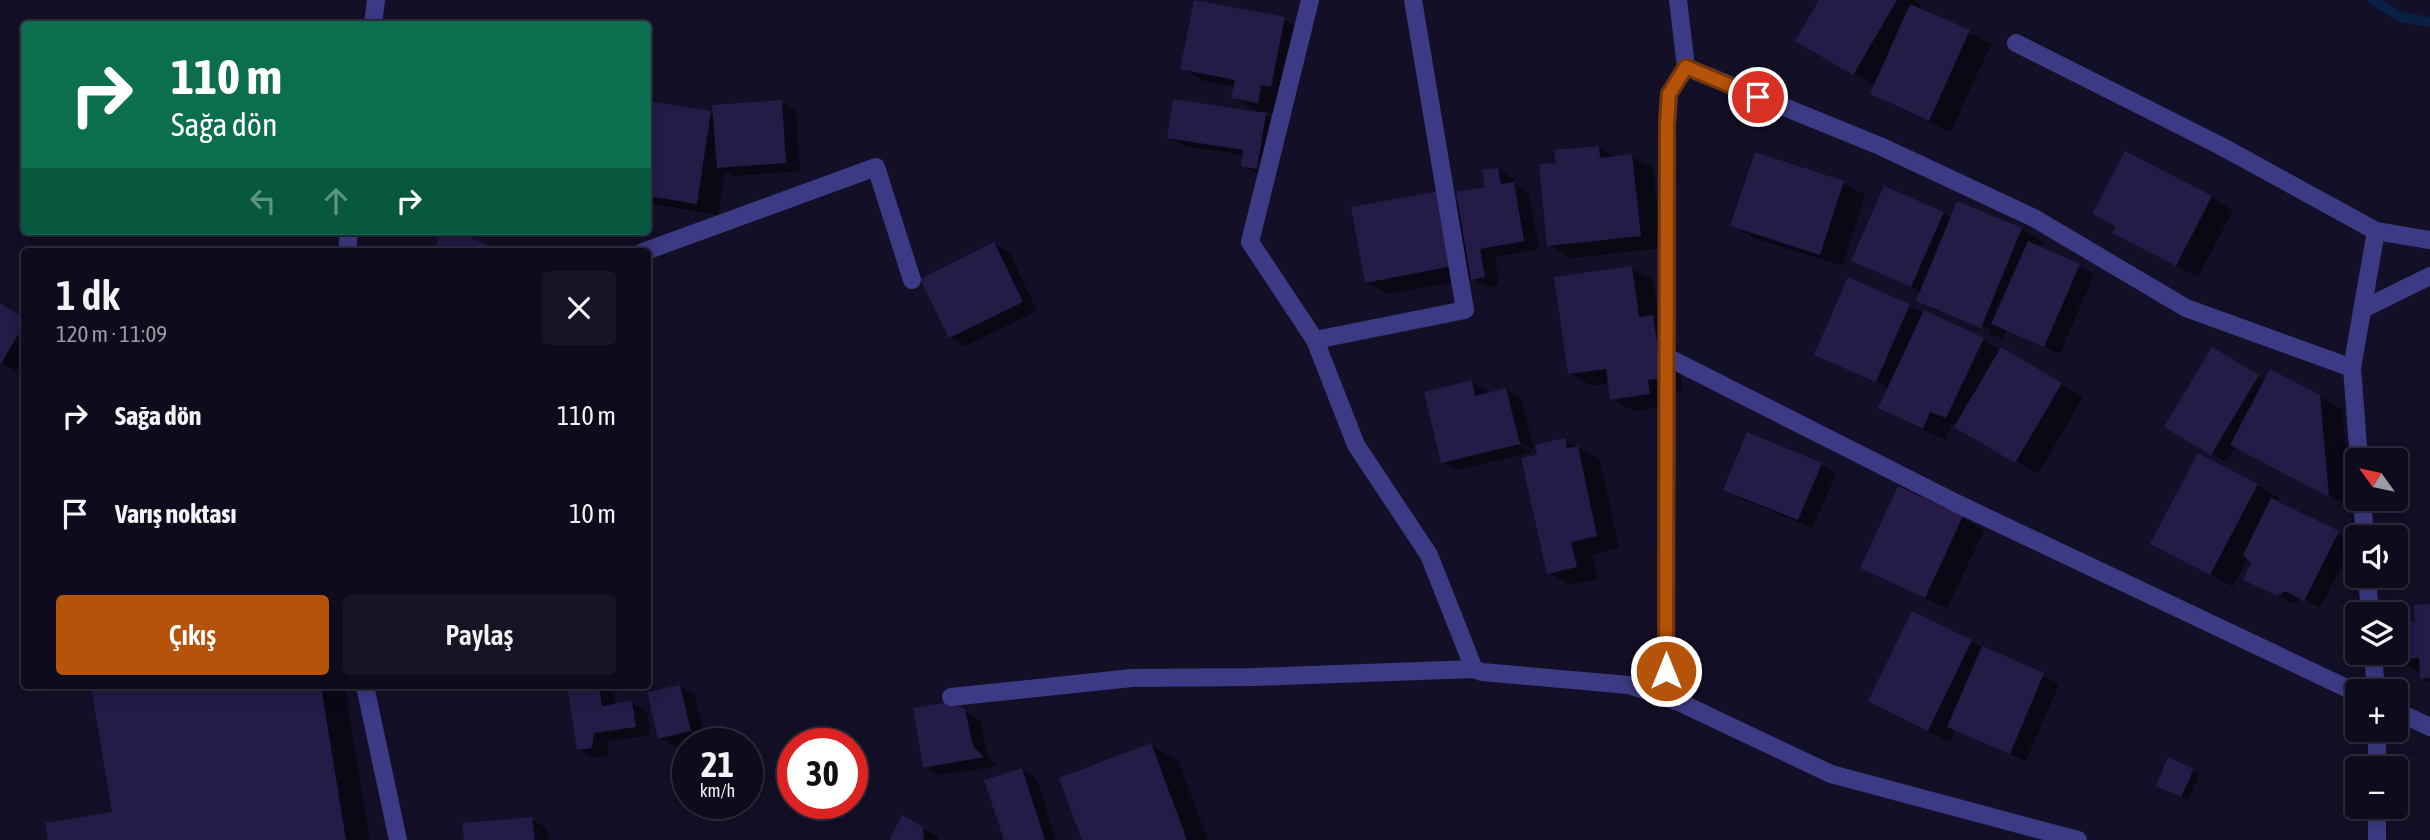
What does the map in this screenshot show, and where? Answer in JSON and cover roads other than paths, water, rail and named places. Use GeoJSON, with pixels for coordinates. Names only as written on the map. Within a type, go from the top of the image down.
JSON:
{"type":"FeatureCollection","features":[{"type":"Feature","properties":{"kind":"street"},"geometry":{"type":"LineString","coordinates":[[373,21],[376,0]]}},
{"type":"Feature","properties":{"kind":"street"},"geometry":{"type":"LineString","coordinates":[[1310,0],[1250,242],[1315,340],[1356,445],[1429,555],[1474,669]]}},
{"type":"Feature","properties":{"kind":"street"},"geometry":{"type":"LineString","coordinates":[[1315,340],[1465,310],[1413,0]]}},
{"type":"Feature","properties":{"kind":"street"},"geometry":{"type":"LineString","coordinates":[[1666,698],[1667,124],[1669,94],[1686,67],[1678,0]]}},
{"type":"Feature","properties":{"kind":"street"},"geometry":{"type":"LineString","coordinates":[[2016,43],[2219,145],[2376,230],[2430,240]]}},
{"type":"Feature","properties":{"kind":"street"},"geometry":{"type":"LineString","coordinates":[[1686,67],[1880,146],[2034,218],[2186,307],[2352,369]]}},
{"type":"Feature","properties":{"kind":"street"},"geometry":{"type":"LineString","coordinates":[[651,249],[877,167],[912,280]]}},
{"type":"Feature","properties":{"kind":"street"},"geometry":{"type":"LineString","coordinates":[[2358,448],[2352,369],[2376,230]]}},
{"type":"Feature","properties":{"kind":"street"},"geometry":{"type":"LineString","coordinates":[[2363,309],[2430,276]]}},
{"type":"Feature","properties":{"kind":"street"},"geometry":{"type":"LineString","coordinates":[[1667,357],[1958,504],[2345,687]]}},
{"type":"Feature","properties":{"kind":"street"},"geometry":{"type":"LineString","coordinates":[[951,697],[1132,678],[1254,677],[1474,669],[1482,672],[1629,685],[1666,698],[1831,774],[2078,840]]}},
{"type":"Feature","properties":{"kind":"street"},"geometry":{"type":"LineString","coordinates":[[366,689],[398,840]]}},
{"type":"Feature","properties":{"kind":"street"},"geometry":{"type":"LineString","coordinates":[[2408,717],[2430,727]]}},
{"type":"Feature","properties":{"kind":"street"},"geometry":{"type":"LineString","coordinates":[[2377,819],[2377,840]]}},
{"type":"Feature","properties":{"kind":"waterway"},"geometry":{"type":"LineString","coordinates":[[2373,0],[2401,17],[2430,22]]}}]}
